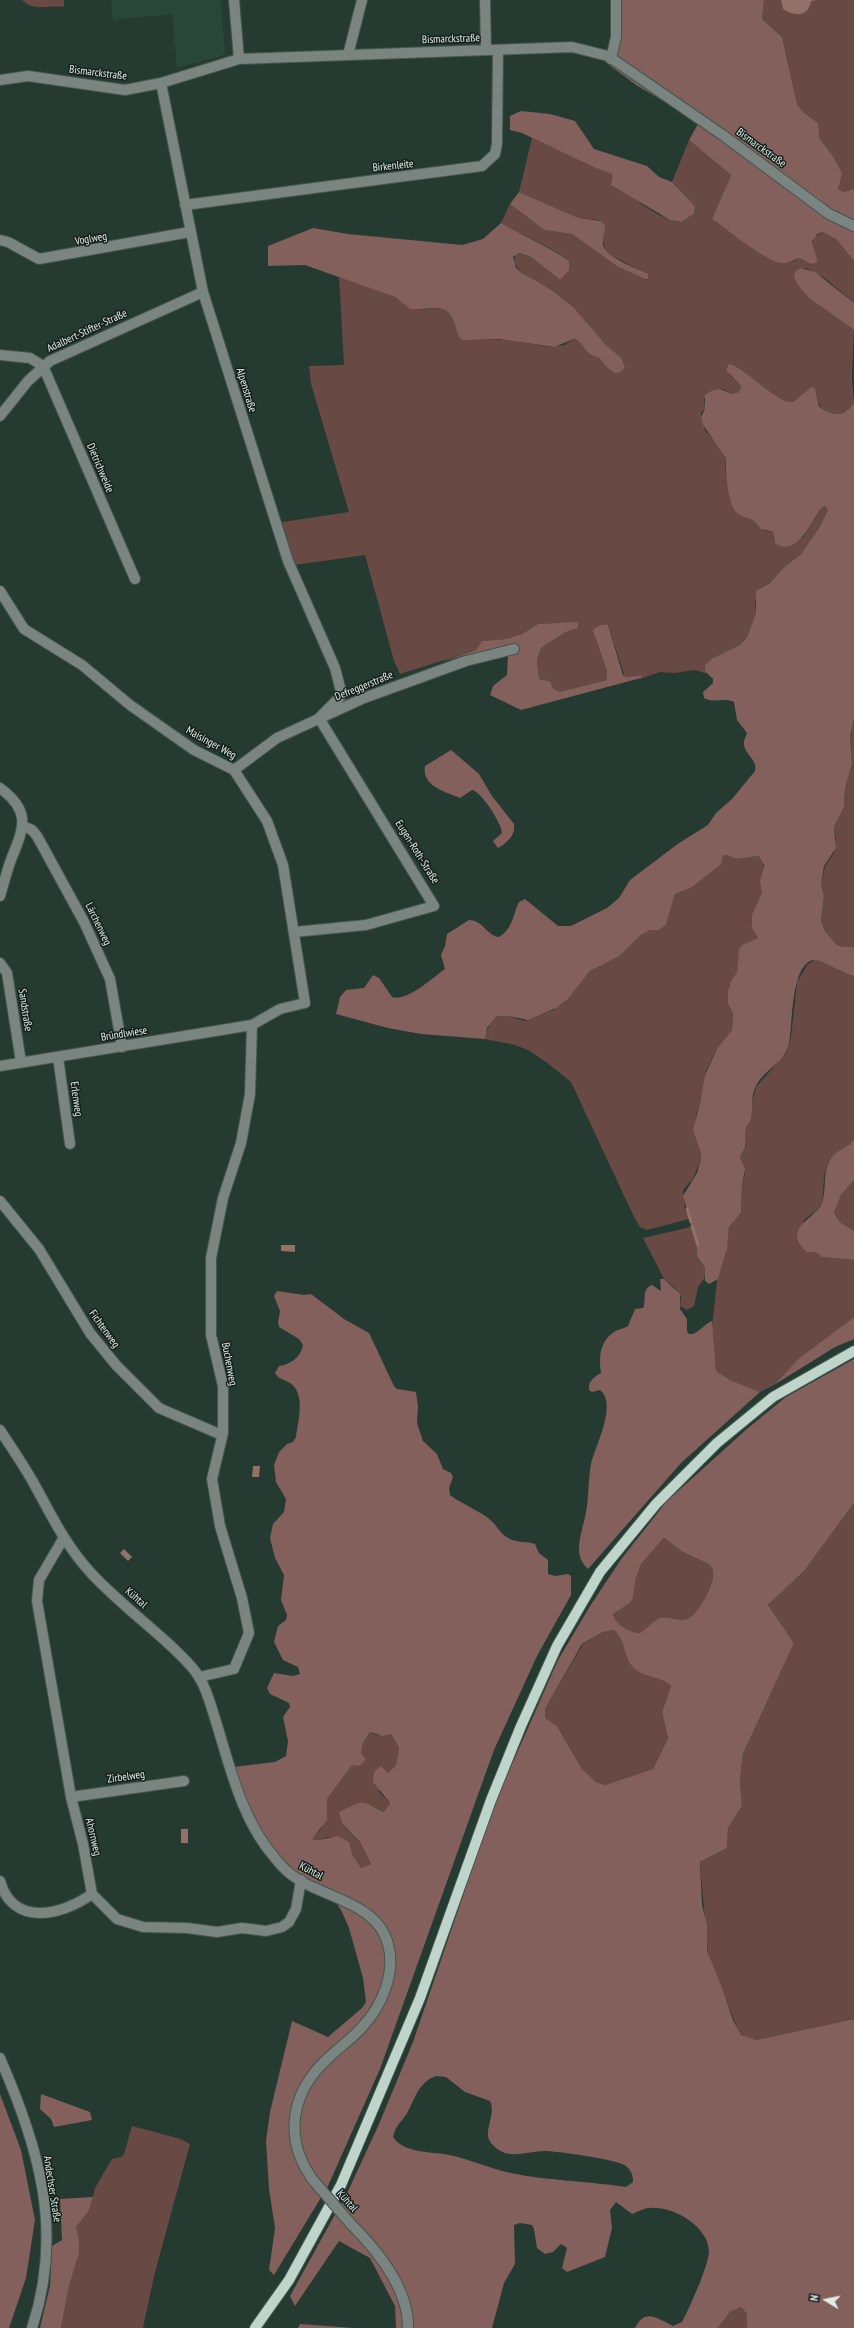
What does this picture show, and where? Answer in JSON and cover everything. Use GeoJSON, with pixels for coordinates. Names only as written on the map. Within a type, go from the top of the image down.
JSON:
{"type":"FeatureCollection","features":[{"type":"Feature","properties":{"kind":"main road"},"geometry":{"type":"LineString","coordinates":[[255,2328],[289,2280],[341,2184],[420,1998],[491,1800],[521,1726],[557,1646],[600,1572],[656,1504],[717,1443],[773,1397],[854,1350]]}},
{"type":"Feature","properties":{"kind":"street"},"geometry":{"type":"LineString","coordinates":[[234,0],[238,59]]}},
{"type":"Feature","properties":{"kind":"street"},"geometry":{"type":"LineString","coordinates":[[348,55],[362,0]]}},
{"type":"Feature","properties":{"kind":"street"},"geometry":{"type":"LineString","coordinates":[[485,0],[486,50]]}},
{"type":"Feature","properties":{"kind":"street"},"geometry":{"type":"LineString","coordinates":[[611,59],[616,38],[616,0]]}},
{"type":"Feature","properties":{"kind":"street","name":"Bismarckstraße"},"geometry":{"type":"LineString","coordinates":[[0,80],[28,76],[125,90],[161,83],[238,59],[498,50],[564,46],[603,54],[724,136],[829,214],[854,226]]}},
{"type":"Feature","properties":{"kind":"street","name":"Birkenleite"},"geometry":{"type":"LineString","coordinates":[[185,205],[482,166],[495,154],[497,144],[498,50]]}},
{"type":"Feature","properties":{"kind":"street","name":"Alpenstraße"},"geometry":{"type":"LineString","coordinates":[[161,83],[203,292],[288,561],[335,668],[342,695],[319,718]]}},
{"type":"Feature","properties":{"kind":"street","name":"Voglweg"},"geometry":{"type":"LineString","coordinates":[[0,240],[8,242],[39,259],[190,232]]}},
{"type":"Feature","properties":{"kind":"street","name":"Adalbert-Stifter-Straße"},"geometry":{"type":"LineString","coordinates":[[0,416],[28,381],[43,366],[203,292]]}},
{"type":"Feature","properties":{"kind":"street"},"geometry":{"type":"LineString","coordinates":[[0,355],[30,358],[43,366]]}},
{"type":"Feature","properties":{"kind":"street","name":"Dietrichweide"},"geometry":{"type":"LineString","coordinates":[[43,366],[134,579]]}},
{"type":"Feature","properties":{"kind":"street","name":"Maisinger Weg"},"geometry":{"type":"LineString","coordinates":[[0,591],[24,629],[82,665],[130,705],[194,750],[234,770],[267,821],[283,865],[305,1003],[280,1009],[252,1026]]}},
{"type":"Feature","properties":{"kind":"street","name":"Defreggerstraße"},"geometry":{"type":"LineString","coordinates":[[234,770],[276,738],[319,718],[428,674],[475,658],[514,649]]}},
{"type":"Feature","properties":{"kind":"street","name":"Eugen-Roth-Straße"},"geometry":{"type":"LineString","coordinates":[[294,932],[366,925],[434,906],[319,718]]}},
{"type":"Feature","properties":{"kind":"street"},"geometry":{"type":"LineString","coordinates":[[0,788],[18,804],[24,822],[21,837],[0,896]]}},
{"type":"Feature","properties":{"kind":"street","name":"Lärchenweg"},"geometry":{"type":"LineString","coordinates":[[23,826],[32,830],[37,836],[84,922],[110,979],[122,1047]]}},
{"type":"Feature","properties":{"kind":"street","name":"Sandstraße"},"geometry":{"type":"LineString","coordinates":[[0,963],[7,973],[21,1062]]}},
{"type":"Feature","properties":{"kind":"street","name":"Bründlwiese"},"geometry":{"type":"LineString","coordinates":[[0,1066],[252,1026]]}},
{"type":"Feature","properties":{"kind":"street","name":"Buchenweg"},"geometry":{"type":"LineString","coordinates":[[200,1677],[234,1669],[249,1633],[242,1598],[220,1526],[212,1479],[223,1434],[223,1386],[211,1335],[211,1258],[223,1198],[241,1143],[250,1094],[252,1026]]}},
{"type":"Feature","properties":{"kind":"street","name":"Erlenweg"},"geometry":{"type":"LineString","coordinates":[[58,1057],[70,1144]]}},
{"type":"Feature","properties":{"kind":"street","name":"Fichtenweg"},"geometry":{"type":"LineString","coordinates":[[0,1201],[39,1249],[90,1334],[116,1365],[159,1408],[217,1433],[223,1434]]}},
{"type":"Feature","properties":{"kind":"street","name":"Kühtal"},"geometry":{"type":"LineString","coordinates":[[0,1430],[32,1480],[63,1539],[92,1574],[182,1656],[200,1677],[209,1699],[238,1790],[255,1831],[267,1848],[289,1873],[372,1917],[388,1943],[390,1973],[380,2004],[364,2026],[317,2069],[296,2105],[294,2139],[304,2167],[313,2180],[375,2251],[395,2282],[402,2297],[408,2326]]}},
{"type":"Feature","properties":{"kind":"street","name":"Ahornweg"},"geometry":{"type":"LineString","coordinates":[[63,1539],[39,1580],[37,1596],[71,1797],[83,1844],[92,1894]]}},
{"type":"Feature","properties":{"kind":"street","name":"Zirbelweg"},"geometry":{"type":"LineString","coordinates":[[71,1797],[184,1781]]}},
{"type":"Feature","properties":{"kind":"street"},"geometry":{"type":"LineString","coordinates":[[0,1881],[6,1897],[12,1904],[37,1913],[62,1909],[92,1894],[117,1919],[143,1927],[187,1928],[217,1932],[242,1928],[266,1931],[282,1927],[289,1922],[296,1909],[301,1880]]}},
{"type":"Feature","properties":{"kind":"street","name":"Andechser Straße"},"geometry":{"type":"LineString","coordinates":[[0,2058],[29,2128],[46,2214],[46,2252],[43,2285],[32,2328]]}},
{"type":"Feature","properties":{"kind":"shaded area"},"geometry":{"type":"Polygon","coordinates":[[[22,0],[64,0],[64,7],[37,7],[27,4],[22,0]]]}},
{"type":"Feature","properties":{"kind":"shaded area"},"geometry":{"type":"Polygon","coordinates":[[[111,0],[221,0],[225,55],[177,68],[172,14],[113,20],[111,0]]]}},
{"type":"Feature","properties":{"kind":"shaded area"},"geometry":{"type":"Polygon","coordinates":[[[610,0],[764,0],[762,19],[782,37],[797,104],[803,112],[818,123],[820,139],[832,155],[842,173],[838,189],[844,192],[854,189],[854,261],[837,240],[823,232],[817,234],[812,242],[818,263],[811,264],[799,258],[784,263],[774,261],[756,251],[712,219],[731,175],[689,140],[699,122],[636,85],[604,61],[610,38],[610,0]]]}},
{"type":"Feature","properties":{"kind":"shaded area"},"geometry":{"type":"Polygon","coordinates":[[[764,0],[854,0],[854,189],[844,192],[838,189],[832,155],[820,139],[818,123],[803,112],[797,104],[782,37],[762,19],[764,0]]]}},
{"type":"Feature","properties":{"kind":"shaded area"},"geometry":{"type":"Polygon","coordinates":[[[781,0],[817,0],[811,1],[809,7],[804,13],[796,14],[783,9],[781,0]]]}},
{"type":"Feature","properties":{"kind":"shaded area"},"geometry":{"type":"Polygon","coordinates":[[[521,111],[550,114],[575,121],[594,149],[647,166],[659,177],[672,182],[695,206],[694,214],[681,222],[670,220],[611,185],[612,174],[522,133],[510,130],[510,116],[521,111]]]}},
{"type":"Feature","properties":{"kind":"shaded area"},"geometry":{"type":"Polygon","coordinates":[[[532,138],[612,174],[611,181],[644,206],[663,217],[681,222],[694,214],[695,206],[672,182],[689,140],[731,175],[712,219],[750,245],[792,262],[799,258],[811,264],[818,263],[812,246],[814,237],[823,232],[837,240],[854,261],[854,303],[826,279],[808,269],[804,268],[797,284],[809,298],[854,330],[852,378],[854,401],[848,410],[837,415],[832,415],[824,411],[818,400],[816,391],[810,388],[793,402],[786,401],[771,393],[746,373],[731,364],[726,367],[730,375],[741,386],[739,392],[732,394],[722,389],[704,399],[705,408],[701,413],[705,430],[722,450],[726,458],[725,466],[731,500],[738,512],[754,519],[765,531],[773,532],[774,540],[792,545],[803,537],[821,509],[825,506],[828,510],[819,528],[801,554],[782,569],[770,583],[762,587],[755,601],[756,613],[747,637],[740,645],[713,658],[705,671],[708,674],[694,670],[675,673],[660,672],[640,679],[640,675],[625,677],[608,625],[597,627],[594,634],[607,671],[607,680],[557,692],[546,680],[539,679],[537,660],[541,648],[566,632],[576,629],[572,623],[538,624],[522,634],[506,639],[482,641],[476,650],[400,674],[394,661],[365,555],[295,565],[282,522],[349,512],[311,384],[309,366],[344,365],[339,276],[395,297],[410,309],[418,310],[439,308],[444,310],[449,313],[453,320],[456,331],[477,339],[506,340],[550,347],[564,345],[574,339],[583,344],[591,354],[599,358],[611,371],[619,373],[625,367],[619,357],[605,344],[583,318],[565,300],[522,273],[514,262],[516,253],[531,257],[560,280],[569,261],[544,245],[501,223],[510,204],[544,230],[572,234],[618,267],[647,280],[636,268],[612,256],[605,250],[599,220],[579,218],[519,192],[532,138]]]}},
{"type":"Feature","properties":{"kind":"shaded area"},"geometry":{"type":"Polygon","coordinates":[[[519,192],[579,218],[601,221],[605,226],[603,245],[605,250],[622,262],[648,274],[648,279],[618,267],[572,234],[544,230],[510,204],[519,192]]]}},
{"type":"Feature","properties":{"kind":"shaded area"},"geometry":{"type":"Polygon","coordinates":[[[501,223],[569,261],[569,270],[560,280],[531,257],[519,253],[513,257],[516,268],[553,291],[574,308],[605,344],[621,358],[625,367],[621,371],[614,373],[611,371],[599,358],[590,354],[579,342],[574,339],[554,347],[499,339],[462,340],[457,333],[453,320],[445,310],[434,308],[416,310],[410,309],[395,297],[305,265],[268,266],[268,246],[313,228],[348,234],[462,245],[483,239],[501,223]]]}},
{"type":"Feature","properties":{"kind":"shaded area"},"geometry":{"type":"Polygon","coordinates":[[[801,268],[815,272],[854,303],[854,330],[809,298],[797,284],[794,276],[795,272],[801,268]]]}},
{"type":"Feature","properties":{"kind":"shaded area"},"geometry":{"type":"Polygon","coordinates":[[[731,364],[746,373],[771,393],[787,401],[793,402],[811,387],[815,388],[819,406],[829,413],[843,413],[854,401],[854,720],[850,735],[852,764],[845,788],[844,807],[834,827],[836,848],[824,866],[821,885],[824,896],[821,921],[825,931],[836,944],[842,947],[854,947],[854,976],[815,960],[812,960],[805,965],[800,974],[796,985],[787,1050],[779,1061],[763,1076],[755,1088],[751,1119],[745,1134],[746,1145],[740,1158],[745,1169],[742,1185],[741,1213],[729,1227],[727,1249],[718,1279],[709,1284],[705,1281],[705,1268],[697,1257],[696,1242],[683,1196],[697,1173],[701,1159],[700,1150],[693,1130],[705,1075],[718,1047],[732,1030],[733,1013],[728,1004],[728,991],[731,981],[737,972],[739,949],[742,945],[758,938],[752,928],[752,915],[762,893],[760,881],[764,865],[759,856],[737,859],[726,855],[723,856],[721,864],[691,888],[675,894],[666,925],[659,930],[651,930],[642,934],[619,956],[590,971],[568,999],[556,1008],[528,1020],[508,1016],[497,1016],[487,1028],[485,1039],[421,1034],[388,1028],[336,1014],[340,997],[346,990],[364,988],[373,975],[379,978],[392,997],[398,998],[412,993],[445,969],[441,955],[445,946],[447,934],[469,920],[478,923],[491,934],[499,937],[504,934],[510,926],[519,902],[525,899],[558,926],[571,926],[607,908],[619,898],[630,880],[679,843],[708,825],[716,813],[732,799],[755,771],[753,760],[744,746],[747,733],[737,720],[734,702],[726,700],[708,700],[704,698],[703,692],[713,683],[713,679],[705,671],[705,665],[713,658],[740,645],[747,637],[756,613],[756,591],[770,583],[782,569],[801,554],[819,528],[828,510],[825,506],[821,509],[808,529],[797,542],[790,546],[783,547],[775,543],[773,532],[761,529],[754,521],[740,515],[733,508],[728,486],[726,458],[703,425],[701,418],[705,408],[705,395],[713,390],[720,389],[732,394],[739,392],[741,386],[726,370],[728,365],[731,364]]]}},
{"type":"Feature","properties":{"kind":"shaded area"},"geometry":{"type":"Polygon","coordinates":[[[578,622],[578,628],[566,632],[541,648],[537,660],[539,679],[549,681],[554,689],[560,692],[607,680],[607,671],[593,631],[601,625],[608,625],[623,675],[627,677],[641,675],[641,678],[521,710],[490,695],[493,686],[507,675],[508,654],[476,659],[470,654],[440,662],[476,650],[482,641],[506,639],[522,634],[538,624],[578,622]]]}},
{"type":"Feature","properties":{"kind":"shaded area"},"geometry":{"type":"Polygon","coordinates":[[[854,720],[854,947],[842,947],[836,944],[825,931],[821,921],[824,896],[821,885],[825,866],[834,853],[836,838],[834,827],[844,807],[845,788],[852,764],[850,735],[854,720]]]}},
{"type":"Feature","properties":{"kind":"shaded area"},"geometry":{"type":"Polygon","coordinates":[[[451,750],[479,774],[492,796],[514,824],[514,832],[510,838],[505,844],[498,848],[493,841],[502,833],[499,823],[490,808],[476,792],[472,790],[460,798],[442,791],[427,779],[425,766],[451,750]]]}},
{"type":"Feature","properties":{"kind":"shaded area"},"geometry":{"type":"Polygon","coordinates":[[[726,855],[737,859],[759,856],[763,863],[761,898],[752,918],[752,924],[758,938],[740,947],[737,972],[729,986],[728,1004],[733,1013],[732,1030],[718,1047],[706,1071],[696,1116],[701,1159],[693,1179],[683,1190],[685,1210],[689,1219],[647,1230],[640,1227],[634,1217],[571,1082],[528,1050],[515,1045],[485,1039],[485,1036],[489,1027],[497,1016],[508,1016],[524,1021],[553,1010],[568,999],[590,971],[619,955],[642,934],[651,930],[659,930],[666,925],[675,894],[691,888],[720,864],[723,856],[726,855]]]}},
{"type":"Feature","properties":{"kind":"shaded area"},"geometry":{"type":"Polygon","coordinates":[[[815,959],[825,962],[854,976],[854,1139],[850,1144],[834,1155],[827,1165],[824,1178],[822,1203],[818,1209],[804,1220],[800,1243],[807,1252],[815,1252],[822,1257],[854,1260],[854,1317],[798,1359],[774,1385],[760,1392],[730,1380],[716,1371],[712,1327],[717,1281],[726,1253],[729,1227],[741,1213],[742,1185],[745,1173],[740,1158],[746,1146],[745,1132],[751,1114],[756,1087],[786,1053],[791,1037],[797,982],[807,965],[815,959]]]}},
{"type":"Feature","properties":{"kind":"shaded area"},"geometry":{"type":"Polygon","coordinates":[[[854,1139],[854,1180],[841,1195],[834,1213],[840,1222],[854,1231],[854,1260],[822,1257],[815,1252],[807,1252],[800,1244],[797,1236],[799,1230],[802,1224],[819,1208],[822,1203],[826,1169],[831,1158],[836,1152],[852,1142],[854,1139]]]}},
{"type":"Feature","properties":{"kind":"shaded area"},"geometry":{"type":"Polygon","coordinates":[[[854,1180],[854,1231],[840,1222],[834,1213],[841,1195],[854,1180]]]}},
{"type":"Feature","properties":{"kind":"shaded area"},"geometry":{"type":"Polygon","coordinates":[[[691,1227],[696,1242],[697,1258],[706,1270],[704,1279],[698,1287],[694,1306],[687,1310],[680,1306],[681,1297],[674,1287],[664,1279],[643,1238],[691,1227]]]}},
{"type":"Feature","properties":{"kind":"shaded area"},"geometry":{"type":"Polygon","coordinates":[[[281,1245],[295,1245],[295,1252],[281,1251],[281,1245]]]}},
{"type":"Feature","properties":{"kind":"shaded area"},"geometry":{"type":"Polygon","coordinates":[[[660,1279],[664,1279],[680,1294],[680,1309],[687,1319],[687,1331],[689,1334],[697,1332],[712,1321],[716,1371],[730,1380],[760,1392],[681,1463],[588,1569],[583,1563],[579,1549],[587,1506],[591,1464],[604,1426],[607,1405],[605,1396],[600,1390],[592,1392],[589,1390],[589,1384],[601,1373],[600,1356],[605,1341],[617,1330],[628,1326],[635,1309],[643,1308],[645,1292],[649,1287],[652,1285],[661,1291],[660,1279]]]}},
{"type":"Feature","properties":{"kind":"shaded area"},"geometry":{"type":"Polygon","coordinates":[[[277,1291],[304,1295],[311,1294],[344,1319],[369,1333],[394,1386],[397,1389],[416,1392],[418,1407],[417,1423],[423,1441],[437,1454],[443,1469],[451,1473],[453,1477],[449,1488],[450,1495],[488,1518],[506,1537],[516,1541],[535,1544],[539,1553],[548,1560],[548,1574],[555,1576],[568,1574],[571,1576],[571,1595],[537,1656],[494,1750],[380,2069],[328,2186],[274,2275],[269,2270],[275,2228],[269,2189],[266,2141],[270,2112],[292,2021],[328,2037],[362,2008],[366,2002],[363,1978],[349,1928],[342,1912],[330,1892],[290,1871],[257,1829],[233,1767],[275,1762],[286,1756],[288,1741],[283,1717],[290,1707],[289,1703],[270,1694],[267,1688],[274,1673],[293,1676],[300,1674],[298,1667],[283,1660],[274,1642],[278,1626],[286,1620],[287,1615],[281,1600],[284,1575],[275,1558],[270,1538],[273,1524],[284,1512],[286,1499],[276,1482],[274,1465],[279,1452],[287,1444],[293,1442],[296,1437],[300,1408],[298,1394],[295,1388],[290,1383],[278,1377],[275,1373],[279,1366],[291,1362],[297,1357],[303,1345],[299,1339],[279,1327],[278,1322],[280,1311],[274,1296],[277,1291]],[[370,1732],[363,1743],[361,1753],[366,1759],[360,1766],[352,1765],[327,1799],[327,1820],[312,1839],[319,1840],[338,1836],[349,1842],[353,1856],[361,1868],[371,1864],[360,1842],[342,1823],[339,1812],[358,1803],[365,1803],[384,1812],[390,1803],[373,1782],[374,1772],[381,1766],[388,1773],[396,1765],[399,1748],[391,1734],[383,1736],[370,1732]]]}},
{"type":"Feature","properties":{"kind":"shaded area"},"geometry":{"type":"Polygon","coordinates":[[[854,1317],[854,1339],[835,1347],[774,1385],[798,1359],[854,1317]]]}},
{"type":"Feature","properties":{"kind":"shaded area"},"geometry":{"type":"Polygon","coordinates":[[[854,1359],[854,1503],[804,1571],[768,1605],[794,1643],[743,1754],[740,1780],[742,1806],[728,1828],[727,1848],[700,1862],[702,1905],[707,1925],[707,1951],[733,2020],[741,2035],[756,2040],[854,2019],[854,2328],[747,2328],[747,2314],[741,2307],[730,2312],[718,2328],[635,2328],[643,2318],[647,2316],[652,2316],[673,2326],[682,2322],[694,2298],[706,2266],[709,2251],[703,2234],[690,2220],[681,2215],[672,2211],[652,2208],[632,2214],[616,2202],[610,2210],[612,2228],[605,2257],[567,2272],[562,2268],[567,2248],[561,2244],[553,2252],[545,2254],[537,2248],[532,2225],[520,2223],[514,2225],[515,2264],[504,2283],[492,2328],[396,2328],[395,2306],[370,2258],[339,2241],[295,2306],[290,2296],[349,2189],[379,2124],[413,2042],[494,1805],[558,1660],[590,1606],[622,1558],[667,1501],[748,1428],[786,1397],[854,1359]],[[664,1538],[641,1564],[636,1578],[633,1598],[630,1603],[613,1614],[614,1618],[620,1624],[636,1633],[640,1633],[654,1621],[662,1617],[680,1620],[687,1619],[701,1606],[709,1591],[713,1571],[709,1564],[683,1552],[664,1538]],[[613,1630],[603,1632],[582,1644],[545,1709],[545,1718],[557,1726],[582,1769],[596,1782],[605,1785],[653,1769],[668,1738],[662,1712],[671,1686],[666,1682],[645,1675],[635,1669],[628,1661],[622,1642],[617,1633],[613,1630]],[[436,2076],[430,2079],[417,2092],[406,2115],[395,2130],[393,2137],[404,2146],[418,2151],[457,2157],[525,2176],[626,2187],[633,2182],[630,2170],[620,2163],[550,2151],[516,2154],[503,2152],[489,2140],[488,2129],[492,2112],[490,2101],[465,2092],[446,2077],[436,2076]]]}},
{"type":"Feature","properties":{"kind":"shaded area"},"geometry":{"type":"Polygon","coordinates":[[[253,1466],[260,1466],[259,1477],[252,1477],[253,1466]]]}},
{"type":"Feature","properties":{"kind":"shaded area"},"geometry":{"type":"Polygon","coordinates":[[[854,1503],[854,2019],[756,2040],[744,2038],[739,2032],[708,1955],[700,1862],[727,1848],[728,1828],[742,1806],[740,1780],[743,1754],[794,1643],[768,1605],[804,1571],[854,1503]]]}},
{"type":"Feature","properties":{"kind":"shaded area"},"geometry":{"type":"Polygon","coordinates":[[[664,1538],[683,1552],[710,1564],[713,1577],[709,1591],[701,1606],[687,1619],[680,1620],[666,1617],[659,1618],[640,1633],[636,1633],[620,1624],[614,1618],[613,1614],[630,1603],[633,1598],[636,1578],[641,1564],[664,1538]]]}},
{"type":"Feature","properties":{"kind":"shaded area"},"geometry":{"type":"Polygon","coordinates":[[[124,1549],[132,1557],[128,1561],[120,1553],[124,1549]]]}},
{"type":"Feature","properties":{"kind":"shaded area"},"geometry":{"type":"Polygon","coordinates":[[[613,1630],[620,1637],[628,1661],[635,1669],[661,1679],[671,1686],[662,1712],[668,1738],[653,1769],[605,1785],[596,1782],[582,1769],[557,1726],[544,1718],[545,1709],[583,1644],[603,1632],[613,1630]]]}},
{"type":"Feature","properties":{"kind":"shaded area"},"geometry":{"type":"Polygon","coordinates":[[[370,1732],[376,1735],[391,1734],[399,1748],[396,1765],[388,1773],[379,1792],[390,1803],[384,1812],[370,1805],[359,1803],[351,1808],[342,1823],[360,1842],[371,1864],[361,1868],[353,1857],[349,1842],[328,1837],[319,1840],[311,1839],[321,1829],[327,1799],[352,1765],[366,1759],[361,1753],[363,1743],[370,1732]]]}},
{"type":"Feature","properties":{"kind":"shaded area"},"geometry":{"type":"Polygon","coordinates":[[[181,1829],[188,1829],[188,1843],[181,1843],[181,1829]]]}},
{"type":"Feature","properties":{"kind":"shaded area"},"geometry":{"type":"Polygon","coordinates":[[[0,2094],[21,2150],[35,2220],[26,2278],[9,2328],[0,2328],[0,2094]]]}},
{"type":"Feature","properties":{"kind":"shaded area"},"geometry":{"type":"Polygon","coordinates":[[[41,2094],[90,2112],[92,2120],[54,2127],[51,2119],[40,2109],[41,2094]]]}},
{"type":"Feature","properties":{"kind":"shaded area"},"geometry":{"type":"Polygon","coordinates":[[[132,2126],[181,2139],[190,2144],[154,2276],[143,2328],[61,2328],[69,2286],[79,2254],[76,2227],[91,2204],[95,2188],[112,2159],[121,2157],[124,2154],[132,2126]]]}},
{"type":"Feature","properties":{"kind":"shaded area"},"geometry":{"type":"Polygon","coordinates":[[[93,2197],[89,2210],[76,2227],[79,2240],[79,2254],[69,2286],[61,2328],[40,2328],[50,2286],[52,2246],[62,2240],[60,2199],[93,2197]]]}},
{"type":"Feature","properties":{"kind":"shaded area"},"geometry":{"type":"Polygon","coordinates":[[[741,2307],[747,2314],[747,2328],[718,2328],[730,2312],[741,2307]]]}},
{"type":"Feature","properties":{"kind":"shaded area"},"geometry":{"type":"Polygon","coordinates":[[[300,2324],[354,2328],[298,2328],[300,2324]]]}},
{"type":"Feature","properties":{"kind":"waterway"},"geometry":{"type":"LineString","coordinates":[[687,1209],[691,1222]]}},
{"type":"Feature","properties":{"kind":"waterway"},"geometry":{"type":"LineString","coordinates":[[692,1226],[698,1245]]}}]}
